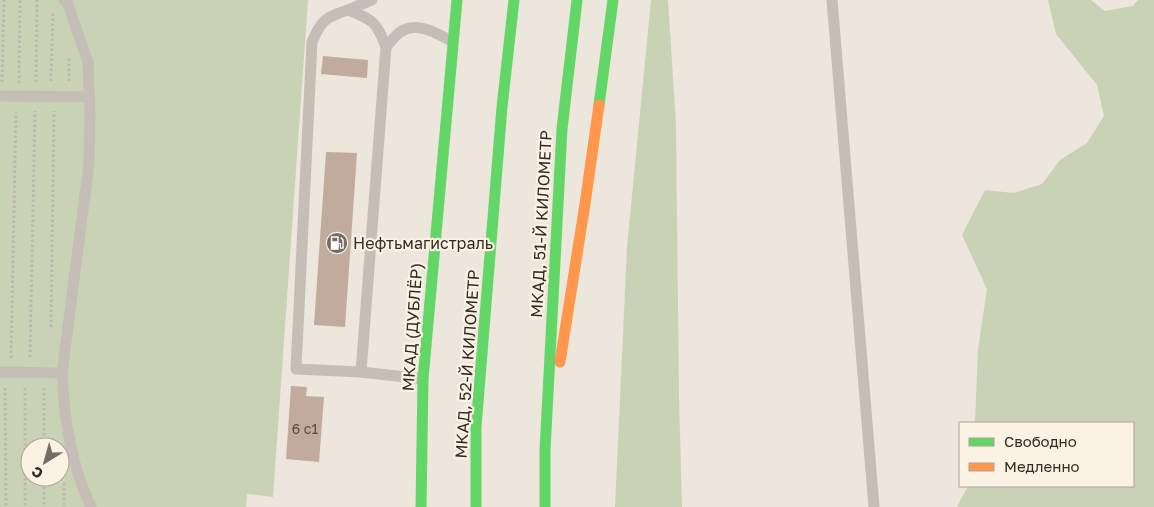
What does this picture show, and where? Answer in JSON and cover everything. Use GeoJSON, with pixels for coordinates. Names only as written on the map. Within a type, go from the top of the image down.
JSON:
{"type":"FeatureCollection","features":[{"type":"Feature","properties":{"kind":"main road","name":"МКАД (ДУБЛЁР)"},"geometry":{"type":"LineString","coordinates":[[421,507],[423,379],[457,0]]}},
{"type":"Feature","properties":{"kind":"main road","name":"МКАД, 52-Й КИЛОМЕТР"},"geometry":{"type":"LineString","coordinates":[[476,507],[476,427],[508,44],[514,0]]}},
{"type":"Feature","properties":{"kind":"main road","name":"МКАД, 51-Й КИЛОМЕТР"},"geometry":{"type":"LineString","coordinates":[[545,450],[562,129],[577,0]]}},
{"type":"Feature","properties":{"kind":"main road"},"geometry":{"type":"LineString","coordinates":[[544,507],[545,450],[585,204],[613,0]]}},
{"type":"Feature","properties":{"kind":"lane"},"geometry":{"type":"LineString","coordinates":[[64,0],[67,2],[88,62],[90,97],[89,164],[62,373],[63,408],[76,470],[91,507]]}},
{"type":"Feature","properties":{"kind":"lane"},"geometry":{"type":"LineString","coordinates":[[372,0],[332,15],[318,27],[312,42],[296,369],[361,372],[423,379]]}},
{"type":"Feature","properties":{"kind":"lane"},"geometry":{"type":"LineString","coordinates":[[832,0],[874,507]]}},
{"type":"Feature","properties":{"kind":"lane"},"geometry":{"type":"LineString","coordinates":[[348,10],[368,18],[380,32],[386,47],[361,372]]}},
{"type":"Feature","properties":{"kind":"lane"},"geometry":{"type":"LineString","coordinates":[[386,47],[400,31],[416,27],[434,31],[452,42]]}},
{"type":"Feature","properties":{"kind":"lane"},"geometry":{"type":"LineString","coordinates":[[1,96],[90,97]]}},
{"type":"Feature","properties":{"kind":"lane"},"geometry":{"type":"LineString","coordinates":[[5,372],[62,373]]}},
{"type":"Feature","properties":{"kind":"path"},"geometry":{"type":"LineString","coordinates":[[1,96],[4,0]]}},
{"type":"Feature","properties":{"kind":"path"},"geometry":{"type":"LineString","coordinates":[[6,507],[5,372],[20,0]]}},
{"type":"Feature","properties":{"kind":"path"},"geometry":{"type":"LineString","coordinates":[[25,507],[37,0]]}},
{"type":"Feature","properties":{"kind":"path"},"geometry":{"type":"LineString","coordinates":[[50,334],[54,10]]}},
{"type":"Feature","properties":{"kind":"path"},"geometry":{"type":"LineString","coordinates":[[44,373],[44,437]]}},
{"type":"Feature","properties":{"kind":"path"},"geometry":{"type":"LineString","coordinates":[[44,487],[44,507]]}},
{"type":"Feature","properties":{"kind":"green space"},"geometry":{"type":"Polygon","coordinates":[[[0,0],[308,0],[273,497],[247,494],[246,507],[0,507],[0,0]]]}},
{"type":"Feature","properties":{"kind":"green space"},"geometry":{"type":"Polygon","coordinates":[[[651,0],[668,0],[676,125],[682,507],[615,507],[627,247],[651,0]]]}},
{"type":"Feature","properties":{"kind":"green space"},"geometry":{"type":"Polygon","coordinates":[[[1048,0],[1091,0],[1105,11],[1133,6],[1138,0],[1154,0],[1154,507],[957,507],[967,487],[1134,487],[1134,422],[975,422],[978,349],[987,289],[962,235],[985,190],[1014,193],[1042,184],[1060,160],[1087,143],[1104,116],[1097,85],[1056,34],[1048,0]]]}},
{"type":"Feature","properties":{"kind":"building"},"geometry":{"type":"Polygon","coordinates":[[[323,56],[368,60],[367,78],[321,74],[323,56]]]}},
{"type":"Feature","properties":{"kind":"building"},"geometry":{"type":"Polygon","coordinates":[[[326,152],[357,153],[345,327],[314,325],[326,152]]]}},
{"type":"Feature","properties":{"kind":"building"},"geometry":{"type":"Polygon","coordinates":[[[291,386],[307,387],[306,396],[324,397],[319,462],[286,459],[291,386]]]}},
{"type":"Feature","properties":{"kind":"traffic: fast"},"geometry":{"type":"LineString","coordinates":[[421,507],[423,379],[457,0]]}},
{"type":"Feature","properties":{"kind":"traffic: fast"},"geometry":{"type":"LineString","coordinates":[[476,507],[476,427],[502,107],[514,0]]}},
{"type":"Feature","properties":{"kind":"traffic: fast"},"geometry":{"type":"LineString","coordinates":[[545,507],[545,450],[562,129],[577,0]]}},
{"type":"Feature","properties":{"kind":"traffic: fast"},"geometry":{"type":"LineString","coordinates":[[599,105],[613,0]]}},
{"type":"Feature","properties":{"kind":"traffic: slow"},"geometry":{"type":"LineString","coordinates":[[560,362],[599,105]]}},
{"type":"Feature","properties":{"kind":"place","name":"Нефтьмагистраль"},"geometry":{"type":"Point","coordinates":[337,243]}}]}
